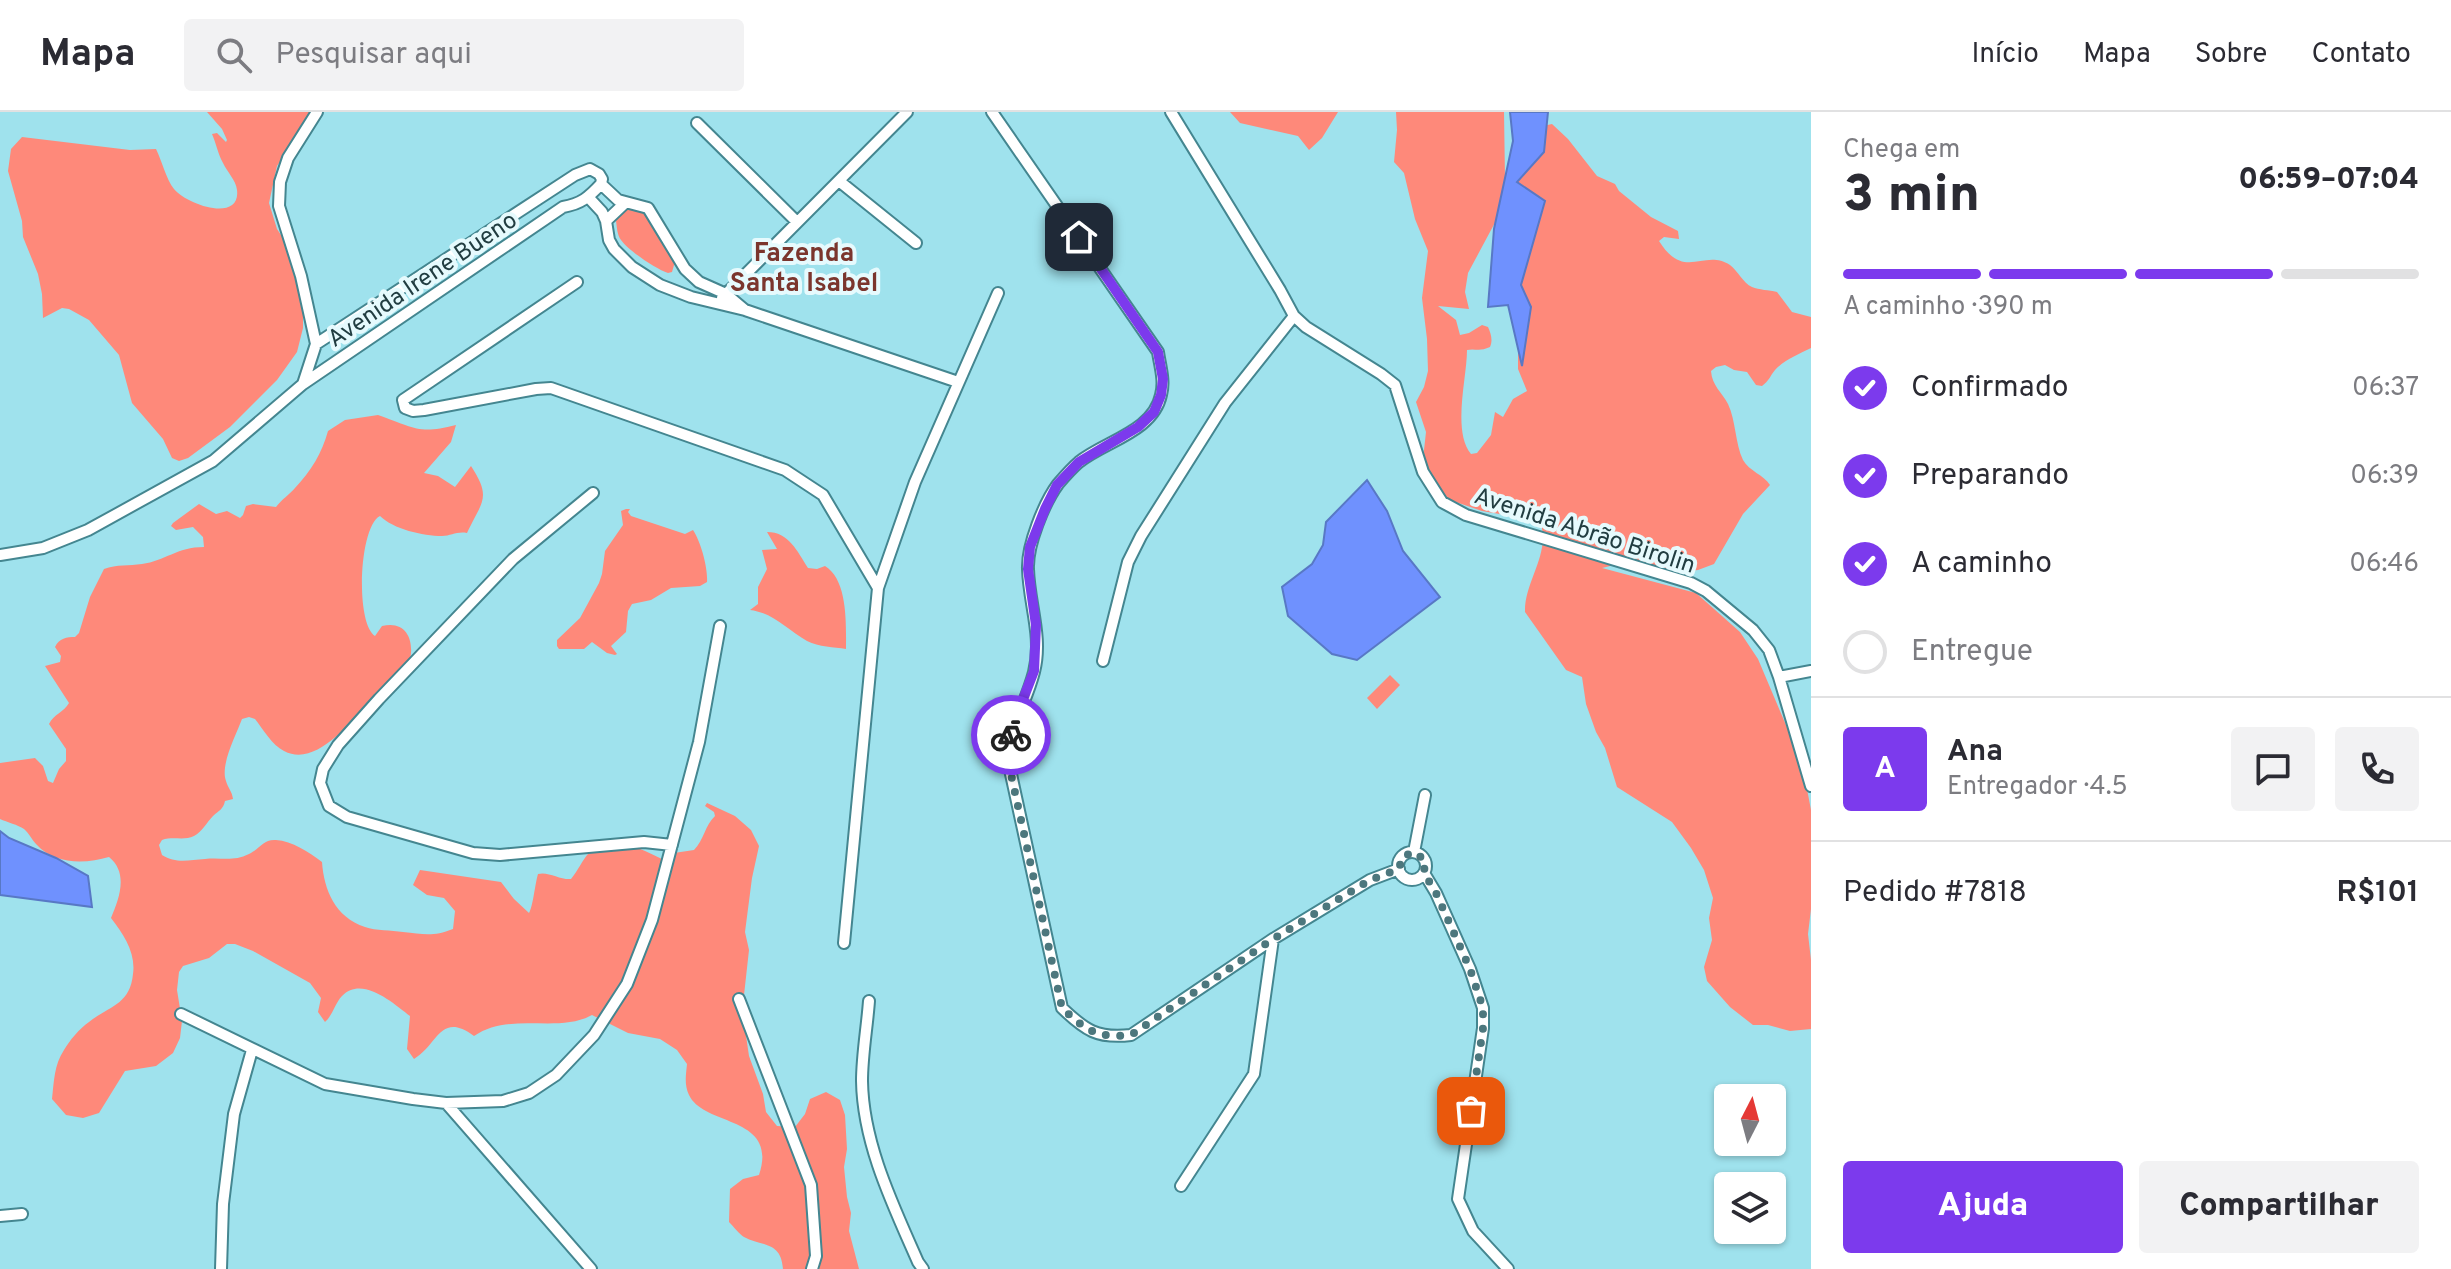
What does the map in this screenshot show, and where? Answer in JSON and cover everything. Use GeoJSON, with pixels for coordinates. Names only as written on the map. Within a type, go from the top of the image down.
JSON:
{"type":"FeatureCollection","features":[{"type":"Feature","properties":{"kind":"street"},"geometry":{"type":"LineString","coordinates":[[303,384],[316,344],[301,276],[279,206],[280,182],[288,158],[317,112]]}},
{"type":"Feature","properties":{"kind":"street"},"geometry":{"type":"LineString","coordinates":[[992,112],[1158,352],[1163,379],[1154,412],[1138,427],[1079,462],[1057,485],[1030,547],[1028,569],[1036,625],[1036,651],[1034,671],[1015,720],[1009,765],[1062,1008],[1083,1028],[1096,1034],[1131,1035],[1273,939],[1370,880],[1399,869]]}},
{"type":"Feature","properties":{"kind":"street","name":"Avenida Abrão Birolin"},"geometry":{"type":"LineString","coordinates":[[1171,112],[1294,316],[1395,385],[1423,472],[1442,502],[1466,515],[1691,583],[1706,591],[1753,630],[1769,650],[1811,786]]}},
{"type":"Feature","properties":{"kind":"street"},"geometry":{"type":"LineString","coordinates":[[901,114],[722,298],[691,297],[660,285],[632,267],[614,249],[602,212],[589,198],[601,184],[612,196],[625,203],[648,208],[685,269],[722,298],[745,310],[958,382]]}},
{"type":"Feature","properties":{"kind":"street"},"geometry":{"type":"LineString","coordinates":[[697,123],[796,221]]}},
{"type":"Feature","properties":{"kind":"street","name":"Avenida Irene Bueno"},"geometry":{"type":"LineString","coordinates":[[316,344],[575,175],[590,169],[599,174],[601,184]]}},
{"type":"Feature","properties":{"kind":"street"},"geometry":{"type":"LineString","coordinates":[[839,181],[916,243]]}},
{"type":"Feature","properties":{"kind":"street"},"geometry":{"type":"LineString","coordinates":[[552,190],[563,207]]}},
{"type":"Feature","properties":{"kind":"street","name":"Avenida Irene Bueno"},"geometry":{"type":"LineString","coordinates":[[0,555],[43,548],[88,530],[213,461],[303,384],[563,207],[589,198]]}},
{"type":"Feature","properties":{"kind":"street"},"geometry":{"type":"LineString","coordinates":[[606,221],[625,203]]}},
{"type":"Feature","properties":{"kind":"street"},"geometry":{"type":"LineString","coordinates":[[577,282],[403,400],[405,408],[424,410],[551,388],[785,470],[823,495],[878,588]]}},
{"type":"Feature","properties":{"kind":"street"},"geometry":{"type":"LineString","coordinates":[[844,943],[878,588],[915,482],[998,293]]}},
{"type":"Feature","properties":{"kind":"street"},"geometry":{"type":"LineString","coordinates":[[1103,661],[1128,562],[1141,536],[1225,403],[1294,316]]}},
{"type":"Feature","properties":{"kind":"street"},"geometry":{"type":"LineString","coordinates":[[593,493],[513,559],[379,699],[338,745],[323,769],[320,783],[329,806],[347,817],[473,853],[547,852],[644,842],[672,845]]}},
{"type":"Feature","properties":{"kind":"street"},"geometry":{"type":"LineString","coordinates":[[181,1014],[325,1084],[446,1103],[503,1101],[529,1093],[556,1075],[594,1035],[627,984],[652,920],[699,742],[720,626]]}},
{"type":"Feature","properties":{"kind":"street"},"geometry":{"type":"LineString","coordinates":[[1779,677],[1811,671]]}},
{"type":"Feature","properties":{"kind":"street"},"geometry":{"type":"LineString","coordinates":[[1414,852],[1425,795]]}},
{"type":"Feature","properties":{"kind":"street"},"geometry":{"type":"LineString","coordinates":[[1399,869],[1402,857],[1414,852]]}},
{"type":"Feature","properties":{"kind":"street"},"geometry":{"type":"LineString","coordinates":[[1414,852],[1425,860],[1424,873],[1470,969],[1483,1008],[1483,1028],[1458,1199],[1473,1231],[1508,1269]]}},
{"type":"Feature","properties":{"kind":"street"},"geometry":{"type":"LineString","coordinates":[[1399,869],[1408,879],[1417,879],[1424,873]]}},
{"type":"Feature","properties":{"kind":"street"},"geometry":{"type":"LineString","coordinates":[[1181,1186],[1254,1074],[1273,939]]}},
{"type":"Feature","properties":{"kind":"street"},"geometry":{"type":"LineString","coordinates":[[739,999],[811,1185],[816,1256],[812,1269]]}},
{"type":"Feature","properties":{"kind":"street"},"geometry":{"type":"LineString","coordinates":[[869,1001],[862,1079],[865,1115],[887,1191],[923,1269]]}},
{"type":"Feature","properties":{"kind":"street"},"geometry":{"type":"LineString","coordinates":[[221,1269],[223,1204],[234,1114],[252,1050]]}},
{"type":"Feature","properties":{"kind":"street"},"geometry":{"type":"LineString","coordinates":[[446,1103],[591,1269]]}},
{"type":"Feature","properties":{"kind":"street"},"geometry":{"type":"LineString","coordinates":[[0,1216],[22,1214]]}},
{"type":"Feature","properties":{"kind":"shaded area"},"geometry":{"type":"Polygon","coordinates":[[[207,112],[322,112],[307,134],[288,150],[277,166],[269,203],[277,229],[287,244],[303,298],[303,328],[297,352],[277,380],[230,427],[188,458],[179,461],[172,458],[163,439],[132,403],[119,355],[89,320],[62,308],[43,318],[38,274],[23,237],[22,221],[8,171],[11,149],[22,137],[130,150],[156,149],[169,180],[181,195],[212,208],[231,206],[236,200],[236,186],[221,160],[212,134],[217,133],[227,140],[207,112]]]}},
{"type":"Feature","properties":{"kind":"shaded area"},"geometry":{"type":"Polygon","coordinates":[[[1230,112],[1338,112],[1322,138],[1309,150],[1298,136],[1240,123],[1230,112]]]}},
{"type":"Feature","properties":{"kind":"shaded area"},"geometry":{"type":"Polygon","coordinates":[[[1396,112],[1504,112],[1505,179],[1543,126],[1552,124],[1597,176],[1615,184],[1619,191],[1651,217],[1678,231],[1679,239],[1664,237],[1659,241],[1677,260],[1711,260],[1730,265],[1749,285],[1777,292],[1792,312],[1811,317],[1811,348],[1783,363],[1762,386],[1756,385],[1747,372],[1725,365],[1711,371],[1715,385],[1731,411],[1743,460],[1770,485],[1743,514],[1714,564],[1674,573],[1614,565],[1602,568],[1696,593],[1740,632],[1758,659],[1802,763],[1811,810],[1808,934],[1811,1029],[1790,1031],[1768,1025],[1753,1025],[1730,1007],[1707,981],[1704,967],[1712,940],[1709,918],[1713,898],[1704,870],[1672,822],[1617,787],[1605,748],[1586,704],[1582,677],[1566,670],[1525,612],[1528,590],[1542,547],[1541,524],[1482,511],[1447,499],[1438,491],[1423,459],[1426,432],[1416,402],[1428,371],[1422,298],[1428,251],[1415,219],[1404,173],[1394,162],[1396,112]],[[1498,217],[1468,273],[1465,292],[1469,309],[1438,306],[1456,320],[1460,335],[1482,325],[1488,327],[1491,335],[1490,347],[1467,350],[1461,418],[1465,444],[1471,454],[1477,453],[1491,435],[1495,412],[1503,417],[1513,399],[1527,391],[1518,369],[1518,334],[1498,217]]]}},
{"type":"Feature","properties":{"kind":"shaded area"},"geometry":{"type":"Polygon","coordinates":[[[631,205],[648,211],[676,258],[672,272],[650,264],[620,238],[616,221],[622,211],[631,205]]]}},
{"type":"Feature","properties":{"kind":"shaded area"},"geometry":{"type":"Polygon","coordinates":[[[378,415],[424,429],[456,425],[451,442],[424,473],[438,476],[455,487],[471,466],[483,493],[467,533],[442,536],[417,533],[392,525],[380,516],[373,523],[362,575],[364,613],[375,636],[382,626],[393,625],[407,633],[411,649],[407,668],[394,685],[339,734],[307,754],[284,751],[255,719],[242,719],[225,767],[226,781],[233,799],[225,801],[194,836],[162,840],[159,845],[162,855],[183,861],[232,859],[249,854],[268,841],[288,842],[322,862],[325,883],[333,901],[346,917],[374,929],[434,934],[453,929],[455,911],[444,898],[427,895],[413,885],[420,870],[501,882],[529,913],[538,874],[571,879],[589,853],[606,844],[626,844],[662,859],[674,853],[694,850],[715,816],[705,806],[707,803],[735,816],[751,830],[759,846],[745,932],[749,950],[743,1004],[749,1056],[766,1112],[777,1126],[795,1127],[805,1114],[810,1099],[826,1092],[840,1100],[845,1115],[847,1149],[844,1167],[851,1213],[849,1231],[859,1269],[783,1269],[782,1260],[775,1249],[740,1234],[729,1222],[730,1189],[743,1179],[759,1175],[762,1156],[759,1142],[737,1124],[697,1105],[686,1087],[687,1064],[677,1050],[660,1039],[628,1033],[592,1015],[564,1023],[503,1025],[474,1036],[454,1027],[440,1033],[414,1059],[407,1049],[410,1016],[386,998],[359,988],[350,990],[342,996],[325,1022],[318,1012],[321,998],[310,983],[253,951],[227,944],[209,958],[183,966],[179,972],[177,990],[182,1021],[180,1038],[173,1053],[156,1066],[125,1071],[99,1113],[83,1118],[66,1115],[52,1099],[56,1068],[64,1050],[82,1028],[123,999],[131,984],[133,959],[128,944],[111,918],[121,878],[115,863],[109,857],[80,862],[52,856],[36,844],[24,829],[0,819],[0,763],[35,758],[43,766],[48,781],[53,783],[66,761],[66,749],[49,724],[69,703],[45,666],[60,662],[61,656],[55,647],[79,633],[90,597],[104,569],[137,565],[186,549],[204,547],[203,537],[193,527],[176,530],[171,526],[199,504],[216,514],[227,511],[240,518],[246,506],[276,507],[311,468],[328,431],[345,420],[378,415]]]}},
{"type":"Feature","properties":{"kind":"shaded area"},"geometry":{"type":"Polygon","coordinates":[[[630,509],[628,512],[631,516],[685,534],[693,530],[703,555],[707,582],[700,586],[671,588],[651,600],[632,604],[628,611],[626,632],[611,646],[615,655],[592,642],[584,649],[559,649],[557,640],[580,618],[599,583],[605,551],[623,525],[621,511],[630,509]]]}},
{"type":"Feature","properties":{"kind":"shaded area"},"geometry":{"type":"Polygon","coordinates":[[[767,532],[787,539],[808,568],[825,566],[833,573],[844,603],[846,649],[812,643],[773,618],[750,610],[758,604],[758,587],[767,569],[762,550],[777,549],[767,532]]]}},
{"type":"Feature","properties":{"kind":"shaded area"},"geometry":{"type":"Polygon","coordinates":[[[1390,675],[1400,685],[1377,709],[1367,698],[1390,675]]]}},
{"type":"Feature","properties":{"kind":"water"},"geometry":{"type":"Polygon","coordinates":[[[1510,112],[1548,112],[1544,152],[1517,182],[1545,201],[1521,285],[1531,307],[1522,366],[1508,305],[1488,307],[1494,229],[1513,141],[1510,112]]]}},
{"type":"Feature","properties":{"kind":"water"},"geometry":{"type":"Polygon","coordinates":[[[1367,480],[1387,511],[1403,551],[1440,597],[1357,660],[1332,654],[1288,616],[1282,587],[1312,564],[1323,545],[1326,522],[1367,480]]]}},
{"type":"Feature","properties":{"kind":"water"},"geometry":{"type":"Polygon","coordinates":[[[0,831],[88,876],[92,907],[0,895],[0,831]]]}},
{"type":"Feature","properties":{"kind":"way so far"},"geometry":{"type":"LineString","coordinates":[[1011,735],[1009,765],[1062,1008],[1083,1028],[1096,1034],[1131,1035],[1273,939],[1370,880],[1399,869],[1402,857],[1414,852],[1425,860],[1424,873],[1470,969],[1483,1008],[1471,1111]]}},
{"type":"Feature","properties":{"kind":"district","name":"Fazenda Santa Isabel"},"geometry":{"type":"Point","coordinates":[804,267]}},
{"type":"Feature","properties":{"kind":"route"},"geometry":{"type":"LineString","coordinates":[[1011,735],[1034,671],[1036,625],[1028,569],[1030,547],[1045,509],[1057,485],[1079,462],[1138,427],[1154,412],[1161,395],[1163,379],[1158,352],[1079,237]]}}]}
